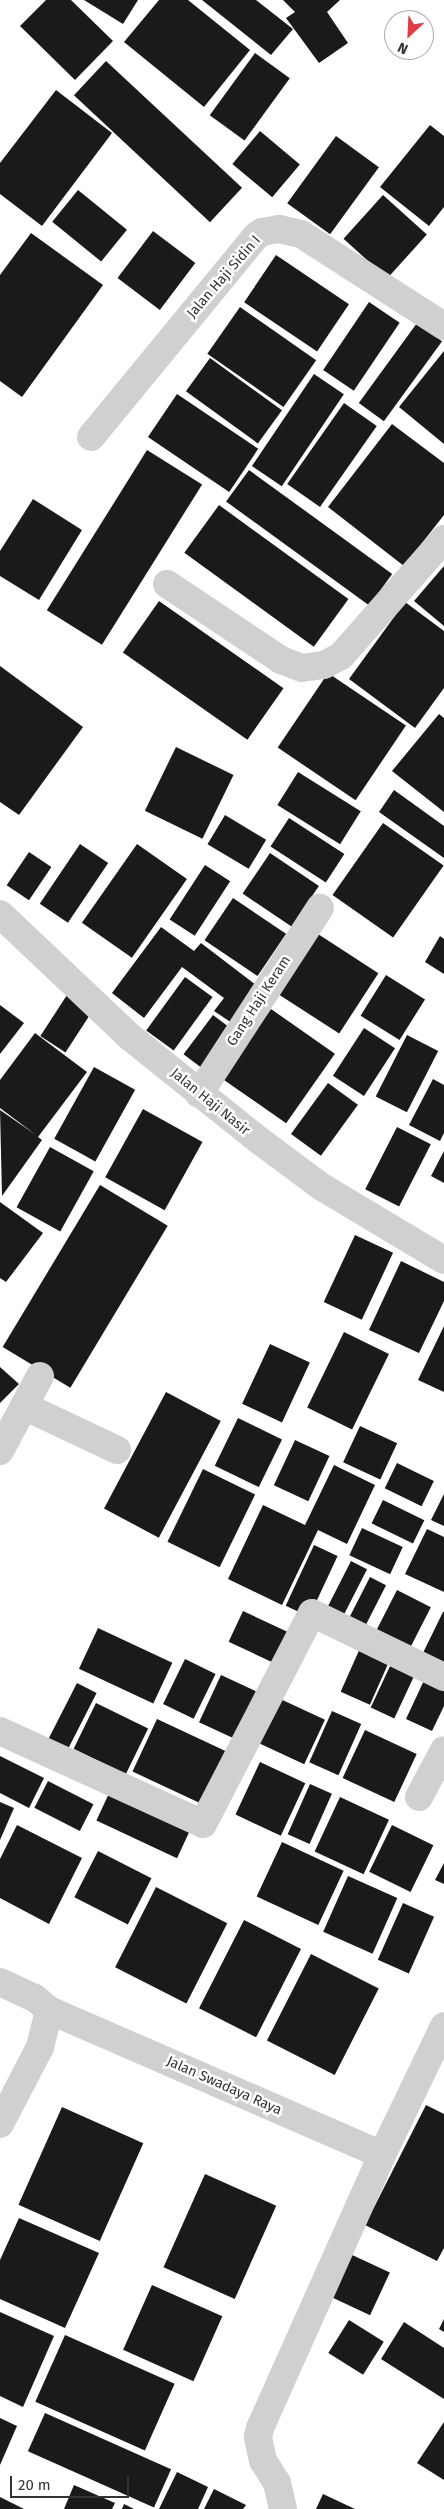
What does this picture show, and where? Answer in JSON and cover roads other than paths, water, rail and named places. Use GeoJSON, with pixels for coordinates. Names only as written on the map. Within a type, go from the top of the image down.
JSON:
{"type":"FeatureCollection","features":[{"type":"Feature","properties":{"kind":"street","name":"Jalan Haji Sidin I"},"geometry":{"type":"LineString","coordinates":[[91,438],[256,236],[262,232],[279,229],[301,234],[444,326]]}},
{"type":"Feature","properties":{"kind":"street"},"geometry":{"type":"LineString","coordinates":[[167,584],[281,660],[302,668],[324,665],[341,656],[444,539]]}},
{"type":"Feature","properties":{"kind":"street","name":"Gang Haji Keram"},"geometry":{"type":"LineString","coordinates":[[199,1094],[320,908]]}},
{"type":"Feature","properties":{"kind":"street","name":"Jalan Haji Nasir"},"geometry":{"type":"LineString","coordinates":[[0,914],[63,977],[199,1094],[322,1187],[444,1260]]}},
{"type":"Feature","properties":{"kind":"street"},"geometry":{"type":"LineString","coordinates":[[0,1451],[40,1376]]}},
{"type":"Feature","properties":{"kind":"street"},"geometry":{"type":"LineString","coordinates":[[24,1406],[117,1450]]}},
{"type":"Feature","properties":{"kind":"street"},"geometry":{"type":"LineString","coordinates":[[0,1731],[203,1824],[312,1613],[444,1677]]}},
{"type":"Feature","properties":{"kind":"street"},"geometry":{"type":"LineString","coordinates":[[419,1797],[444,1750]]}},
{"type":"Feature","properties":{"kind":"street","name":"Jalan Swadaya Raya"},"geometry":{"type":"LineString","coordinates":[[0,1982],[35,1998],[49,2010],[382,2155]]}},
{"type":"Feature","properties":{"kind":"street"},"geometry":{"type":"LineString","coordinates":[[0,2124],[40,2048],[49,2010]]}},
{"type":"Feature","properties":{"kind":"street"},"geometry":{"type":"LineString","coordinates":[[283,2509],[277,2483],[263,2462],[258,2437],[260,2428],[382,2155],[444,2026]]}}]}
